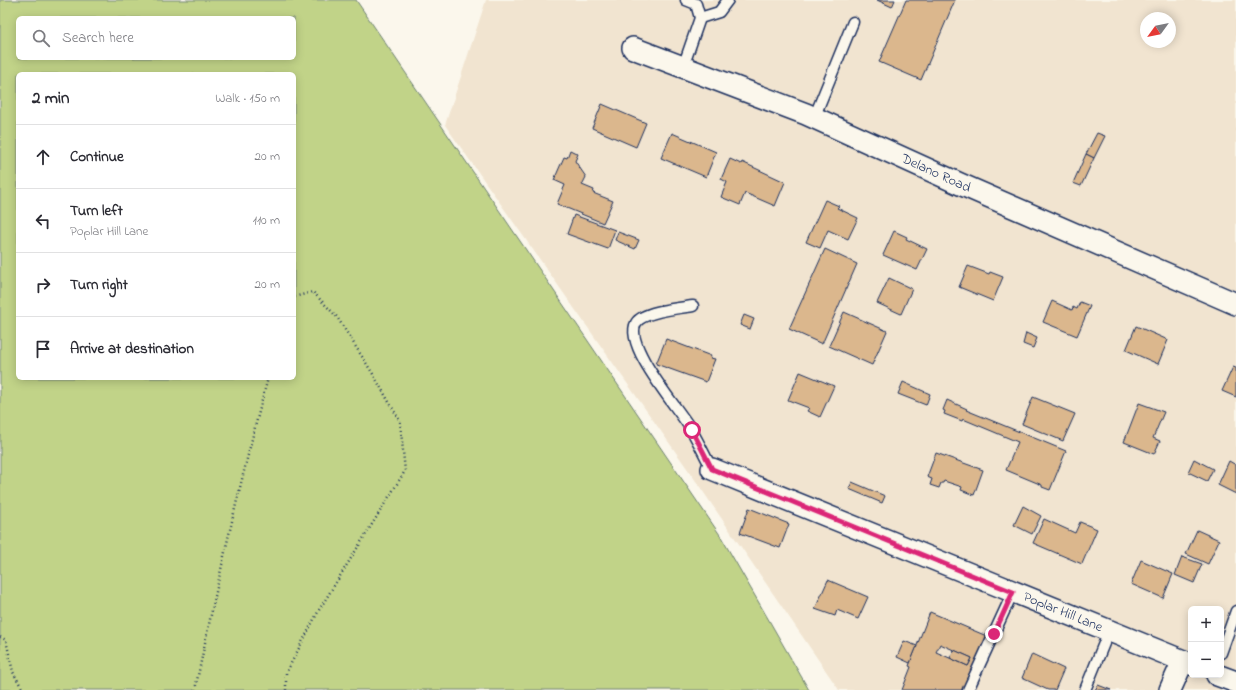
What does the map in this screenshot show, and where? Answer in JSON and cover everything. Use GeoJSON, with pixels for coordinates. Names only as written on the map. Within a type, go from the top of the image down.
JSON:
{"type":"FeatureCollection","features":[{"type":"Feature","properties":{"kind":"street","name":"Delano Road"},"geometry":{"type":"LineString","coordinates":[[633,48],[814,118],[960,184],[1235,300]]}},
{"type":"Feature","properties":{"kind":"street","name":"Poplar Hill Lane"},"geometry":{"type":"LineString","coordinates":[[712,469],[1187,663]]}},
{"type":"Feature","properties":{"kind":"street"},"geometry":{"type":"LineString","coordinates":[[1170,690],[1187,663]]}},
{"type":"Feature","properties":{"kind":"street"},"geometry":{"type":"LineString","coordinates":[[1224,677],[1236,682]]}},
{"type":"Feature","properties":{"kind":"lane"},"geometry":{"type":"LineString","coordinates":[[684,67],[700,18],[696,4],[686,0]]}},
{"type":"Feature","properties":{"kind":"lane"},"geometry":{"type":"LineString","coordinates":[[700,18],[719,12],[728,0]]}},
{"type":"Feature","properties":{"kind":"lane"},"geometry":{"type":"LineString","coordinates":[[814,118],[853,22]]}},
{"type":"Feature","properties":{"kind":"lane"},"geometry":{"type":"LineString","coordinates":[[693,306],[652,314],[641,318],[636,322],[633,330],[638,351],[656,381],[692,430],[712,469]]}},
{"type":"Feature","properties":{"kind":"lane"},"geometry":{"type":"LineString","coordinates":[[968,690],[1013,592]]}},
{"type":"Feature","properties":{"kind":"lane"},"geometry":{"type":"LineString","coordinates":[[1224,645],[1236,611]]}},
{"type":"Feature","properties":{"kind":"lane"},"geometry":{"type":"LineString","coordinates":[[1085,690],[1110,631]]}},
{"type":"Feature","properties":{"kind":"path"},"geometry":{"type":"LineString","coordinates":[[286,690],[286,674],[319,610],[405,471],[400,421],[337,317],[313,292],[296,296]]}},
{"type":"Feature","properties":{"kind":"path"},"geometry":{"type":"LineString","coordinates":[[195,690],[216,588],[248,449],[267,380]]}},
{"type":"Feature","properties":{"kind":"path"},"geometry":{"type":"LineString","coordinates":[[0,636],[6,640],[13,672],[23,690]]}},
{"type":"Feature","properties":{"kind":"shaded area"},"geometry":{"type":"Polygon","coordinates":[[[486,0],[1236,0],[1236,690],[839,690],[689,471],[445,125],[486,0]]]}},
{"type":"Feature","properties":{"kind":"green space"},"geometry":{"type":"Polygon","coordinates":[[[0,0],[356,0],[720,535],[809,690],[0,690],[0,0]]]}},
{"type":"Feature","properties":{"kind":"building"},"geometry":{"type":"Polygon","coordinates":[[[877,0],[895,0],[892,7],[877,0]]]}},
{"type":"Feature","properties":{"kind":"building"},"geometry":{"type":"Polygon","coordinates":[[[906,0],[955,0],[921,80],[879,62],[906,0]]]}},
{"type":"Feature","properties":{"kind":"building"},"geometry":{"type":"Polygon","coordinates":[[[602,104],[646,123],[636,147],[592,128],[602,104]]]}},
{"type":"Feature","properties":{"kind":"building"},"geometry":{"type":"Polygon","coordinates":[[[672,133],[716,152],[706,177],[661,158],[672,133]]]}},
{"type":"Feature","properties":{"kind":"building"},"geometry":{"type":"Polygon","coordinates":[[[1097,133],[1105,136],[1094,158],[1086,154],[1097,133]]]}},
{"type":"Feature","properties":{"kind":"building"},"geometry":{"type":"Polygon","coordinates":[[[570,150],[578,154],[575,161],[586,177],[582,185],[594,190],[593,193],[613,201],[603,223],[557,204],[565,185],[554,180],[564,157],[567,158],[570,150]]]}},
{"type":"Feature","properties":{"kind":"building"},"geometry":{"type":"Polygon","coordinates":[[[1086,154],[1094,158],[1081,186],[1073,183],[1086,154]]]}},
{"type":"Feature","properties":{"kind":"building"},"geometry":{"type":"Polygon","coordinates":[[[730,159],[741,164],[742,162],[785,182],[775,206],[745,193],[740,205],[721,197],[727,182],[721,179],[730,159]]]}},
{"type":"Feature","properties":{"kind":"building"},"geometry":{"type":"Polygon","coordinates":[[[825,200],[839,206],[837,208],[858,218],[848,239],[828,230],[820,248],[806,242],[825,200]]]}},
{"type":"Feature","properties":{"kind":"building"},"geometry":{"type":"Polygon","coordinates":[[[574,215],[615,230],[608,249],[567,234],[574,215]]]}},
{"type":"Feature","properties":{"kind":"building"},"geometry":{"type":"Polygon","coordinates":[[[894,231],[907,237],[906,239],[927,249],[917,270],[883,255],[894,231]]]}},
{"type":"Feature","properties":{"kind":"building"},"geometry":{"type":"Polygon","coordinates":[[[618,232],[639,240],[635,249],[615,240],[618,232]]]}},
{"type":"Feature","properties":{"kind":"building"},"geometry":{"type":"Polygon","coordinates":[[[825,249],[857,264],[822,344],[789,329],[825,249]]]}},
{"type":"Feature","properties":{"kind":"building"},"geometry":{"type":"Polygon","coordinates":[[[968,266],[989,274],[990,272],[1003,277],[993,301],[959,287],[968,266]]]}},
{"type":"Feature","properties":{"kind":"building"},"geometry":{"type":"Polygon","coordinates":[[[889,278],[912,289],[901,314],[877,303],[889,278]]]}},
{"type":"Feature","properties":{"kind":"building"},"geometry":{"type":"Polygon","coordinates":[[[1052,301],[1072,310],[1073,307],[1077,309],[1080,302],[1090,306],[1077,336],[1043,322],[1052,301]]]}},
{"type":"Feature","properties":{"kind":"building"},"geometry":{"type":"Polygon","coordinates":[[[844,312],[887,331],[872,365],[829,346],[844,312]]]}},
{"type":"Feature","properties":{"kind":"building"},"geometry":{"type":"Polygon","coordinates":[[[744,315],[754,319],[750,329],[740,325],[744,315]]]}},
{"type":"Feature","properties":{"kind":"building"},"geometry":{"type":"Polygon","coordinates":[[[1136,326],[1168,340],[1158,364],[1126,350],[1136,326]]]}},
{"type":"Feature","properties":{"kind":"building"},"geometry":{"type":"Polygon","coordinates":[[[1026,333],[1037,338],[1033,348],[1023,344],[1026,333]]]}},
{"type":"Feature","properties":{"kind":"building"},"geometry":{"type":"Polygon","coordinates":[[[666,339],[711,356],[710,358],[715,359],[706,382],[656,364],[666,339]]]}},
{"type":"Feature","properties":{"kind":"building"},"geometry":{"type":"Polygon","coordinates":[[[1233,367],[1236,368],[1236,397],[1222,391],[1233,367]]]}},
{"type":"Feature","properties":{"kind":"building"},"geometry":{"type":"Polygon","coordinates":[[[800,372],[834,386],[820,417],[807,411],[809,408],[788,400],[800,372]]]}},
{"type":"Feature","properties":{"kind":"building"},"geometry":{"type":"Polygon","coordinates":[[[903,382],[930,394],[926,405],[898,394],[903,382]]]}},
{"type":"Feature","properties":{"kind":"building"},"geometry":{"type":"Polygon","coordinates":[[[1033,397],[1075,414],[1063,441],[1022,424],[1033,397]]]}},
{"type":"Feature","properties":{"kind":"building"},"geometry":{"type":"Polygon","coordinates":[[[947,400],[967,409],[966,410],[1066,451],[1050,490],[1042,487],[1042,485],[1006,470],[1018,442],[963,419],[962,421],[944,414],[945,411],[943,410],[947,400]]]}},
{"type":"Feature","properties":{"kind":"building"},"geometry":{"type":"Polygon","coordinates":[[[1139,403],[1164,412],[1153,438],[1160,441],[1154,454],[1124,442],[1139,403]]]}},
{"type":"Feature","properties":{"kind":"building"},"geometry":{"type":"Polygon","coordinates":[[[936,453],[983,470],[974,495],[961,490],[962,487],[944,481],[941,483],[939,488],[930,485],[932,479],[927,477],[936,453]]]}},
{"type":"Feature","properties":{"kind":"building"},"geometry":{"type":"Polygon","coordinates":[[[1194,459],[1213,469],[1207,481],[1188,472],[1194,459]]]}},
{"type":"Feature","properties":{"kind":"building"},"geometry":{"type":"Polygon","coordinates":[[[1229,461],[1236,465],[1236,494],[1218,485],[1229,461]]]}},
{"type":"Feature","properties":{"kind":"building"},"geometry":{"type":"Polygon","coordinates":[[[852,482],[885,496],[882,503],[849,489],[852,482]]]}},
{"type":"Feature","properties":{"kind":"building"},"geometry":{"type":"Polygon","coordinates":[[[1023,506],[1041,516],[1032,534],[1014,525],[1023,506]]]}},
{"type":"Feature","properties":{"kind":"building"},"geometry":{"type":"Polygon","coordinates":[[[749,508],[789,524],[780,548],[740,533],[749,508]]]}},
{"type":"Feature","properties":{"kind":"building"},"geometry":{"type":"Polygon","coordinates":[[[1044,519],[1075,533],[1080,522],[1097,529],[1082,564],[1033,543],[1044,519]]]}},
{"type":"Feature","properties":{"kind":"building"},"geometry":{"type":"Polygon","coordinates":[[[1197,530],[1219,540],[1208,564],[1186,554],[1197,530]]]}},
{"type":"Feature","properties":{"kind":"building"},"geometry":{"type":"Polygon","coordinates":[[[1182,557],[1202,564],[1194,583],[1175,575],[1182,557]]]}},
{"type":"Feature","properties":{"kind":"building"},"geometry":{"type":"Polygon","coordinates":[[[1141,560],[1173,574],[1163,598],[1131,584],[1141,560]]]}},
{"type":"Feature","properties":{"kind":"building"},"geometry":{"type":"Polygon","coordinates":[[[828,580],[868,597],[858,619],[837,610],[835,616],[815,609],[828,580]]]}},
{"type":"Feature","properties":{"kind":"building"},"geometry":{"type":"Polygon","coordinates":[[[930,612],[989,637],[967,690],[902,690],[911,667],[909,666],[930,612]],[[940,644],[936,652],[968,666],[972,658],[940,644]]]}},
{"type":"Feature","properties":{"kind":"building"},"geometry":{"type":"Polygon","coordinates":[[[904,641],[917,646],[910,663],[897,657],[904,641]]]}},
{"type":"Feature","properties":{"kind":"building"},"geometry":{"type":"Polygon","coordinates":[[[954,650],[972,658],[968,666],[950,658],[954,650]]]}},
{"type":"Feature","properties":{"kind":"building"},"geometry":{"type":"Polygon","coordinates":[[[1032,654],[1064,669],[1055,690],[1048,690],[1022,678],[1032,654]]]}},
{"type":"Feature","properties":{"kind":"building"},"geometry":{"type":"Polygon","coordinates":[[[1098,685],[1111,690],[1095,690],[1098,685]]]}},
{"type":"Feature","properties":{"kind":"route"},"geometry":{"type":"LineString","coordinates":[[692,430],[712,469],[1013,592],[994,634]]}}]}
